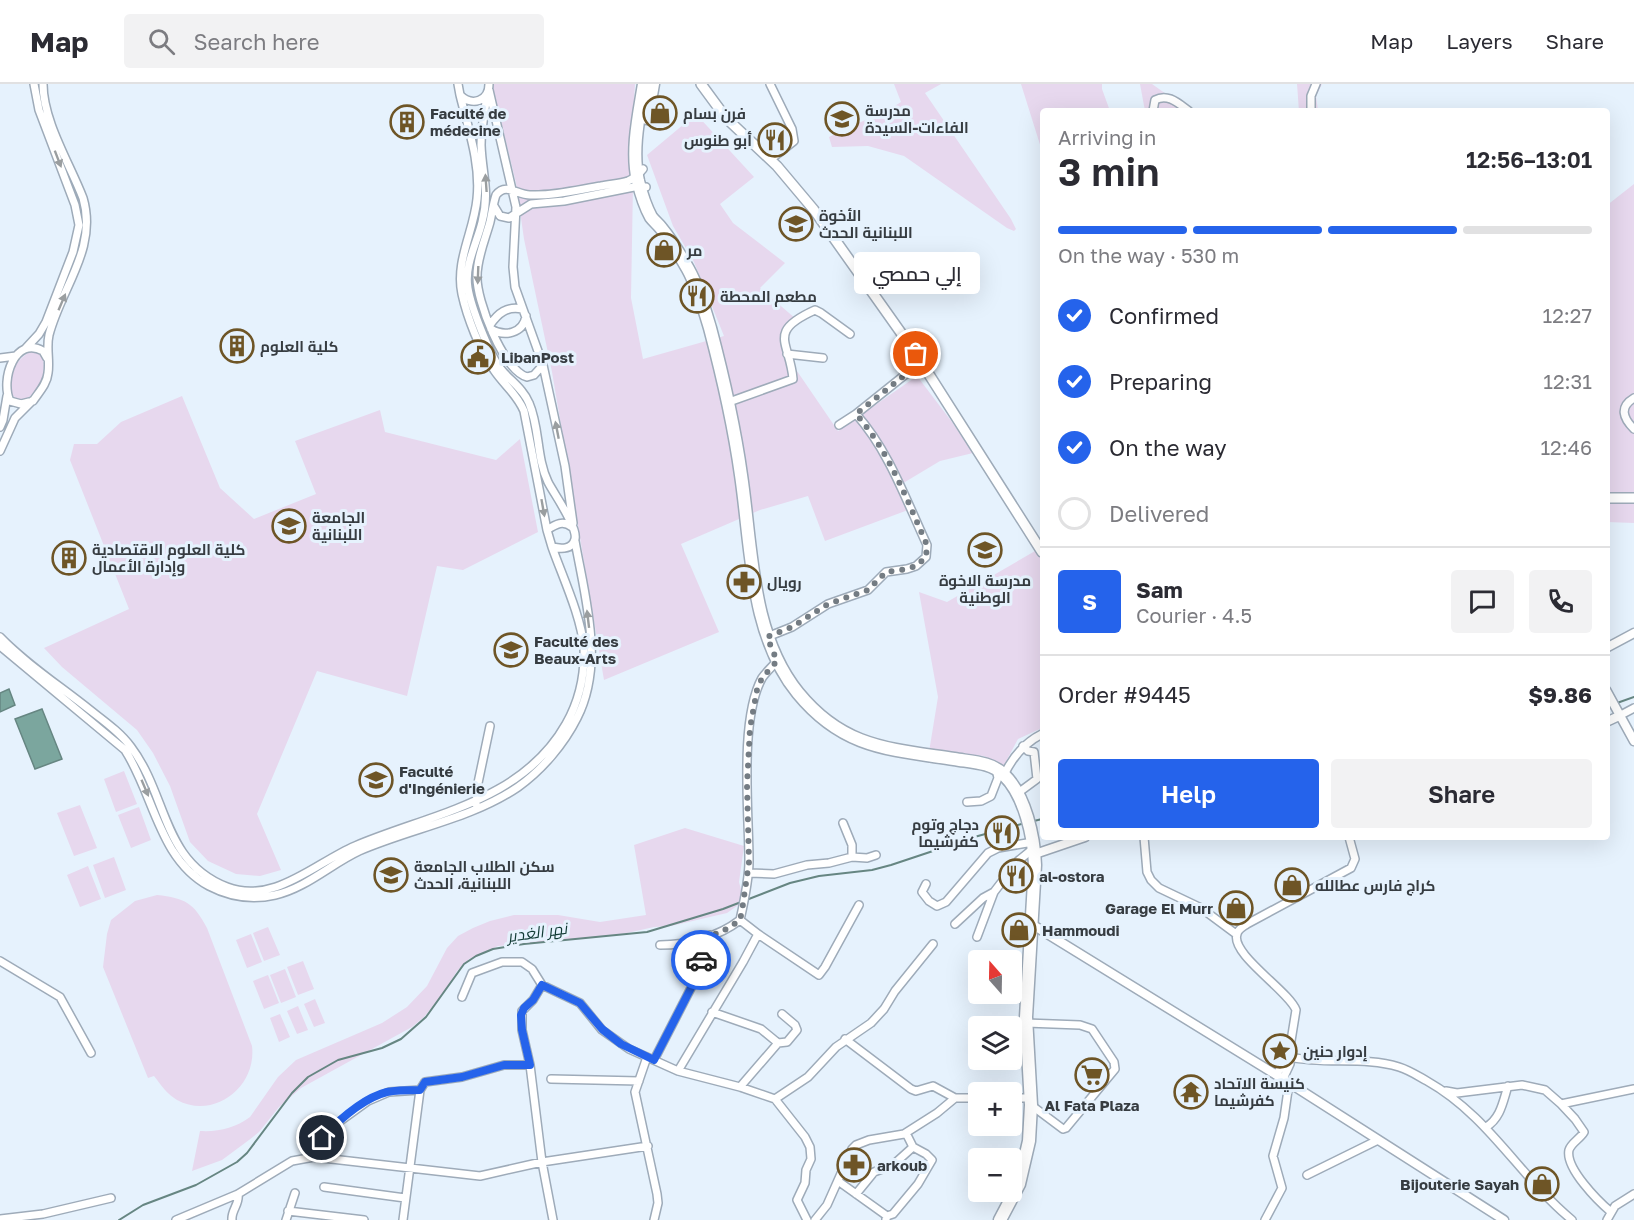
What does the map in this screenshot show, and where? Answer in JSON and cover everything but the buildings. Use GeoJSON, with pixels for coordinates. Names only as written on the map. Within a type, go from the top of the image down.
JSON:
{"type":"FeatureCollection","features":[{"type":"Feature","properties":{"kind":"highway"},"geometry":{"type":"LineString","coordinates":[[644,84],[637,134],[642,179],[660,227],[687,267],[696,285],[710,327],[729,402],[756,588],[767,637],[777,661],[790,683],[810,707],[842,733],[867,744],[985,764],[1000,772],[1019,795],[1029,826],[1034,848],[1033,925],[1026,1023],[1030,1102],[1029,1141],[1019,1184],[1000,1220]]}},
{"type":"Feature","properties":{"kind":"highway"},"geometry":{"type":"LineString","coordinates":[[642,179],[644,135],[653,84]]}},
{"type":"Feature","properties":{"kind":"main road"},"geometry":{"type":"LineString","coordinates":[[701,84],[726,118],[771,159],[814,210],[921,362],[1040,549]]}},
{"type":"Feature","properties":{"kind":"main road"},"geometry":{"type":"LineString","coordinates":[[707,84],[713,101]]}},
{"type":"Feature","properties":{"kind":"main road"},"geometry":{"type":"LineString","coordinates":[[1610,498],[1634,498]]}},
{"type":"Feature","properties":{"kind":"street"},"geometry":{"type":"LineString","coordinates":[[0,427],[4,414],[9,369],[16,356],[39,334],[46,322],[73,252],[79,225],[75,205],[39,110],[34,84]]}},
{"type":"Feature","properties":{"kind":"street"},"geometry":{"type":"LineString","coordinates":[[0,451],[15,418],[33,401],[46,379],[50,334],[82,254],[88,226],[83,198],[51,120],[43,84]]}},
{"type":"Feature","properties":{"kind":"street"},"geometry":{"type":"LineString","coordinates":[[458,84],[474,153],[478,182],[476,210],[460,276],[462,293],[482,348],[494,369],[518,397],[524,411],[547,530],[582,634],[584,653],[583,679],[570,716],[548,749],[517,778],[476,805]]}},
{"type":"Feature","properties":{"kind":"street"},"geometry":{"type":"LineString","coordinates":[[770,84],[792,129],[794,141],[771,159]]}},
{"type":"Feature","properties":{"kind":"street"},"geometry":{"type":"LineString","coordinates":[[1311,108],[1311,96],[1316,84]]}},
{"type":"Feature","properties":{"kind":"street"},"geometry":{"type":"LineString","coordinates":[[460,95],[473,102],[483,99],[488,90]]}},
{"type":"Feature","properties":{"kind":"street"},"geometry":{"type":"LineString","coordinates":[[0,637],[31,668],[126,750],[136,767],[170,849],[186,869],[208,886],[227,894],[259,897],[279,890],[376,844],[476,805],[520,785],[534,774],[564,740],[582,708],[590,677],[591,649],[565,466],[543,365],[516,292],[513,276],[516,214],[488,90]]}},
{"type":"Feature","properties":{"kind":"street"},"geometry":{"type":"LineString","coordinates":[[480,324],[467,281],[486,201],[486,179],[481,147],[488,90]]}},
{"type":"Feature","properties":{"kind":"street"},"geometry":{"type":"LineString","coordinates":[[1154,108],[1155,100],[1161,97],[1172,99],[1185,108]]}},
{"type":"Feature","properties":{"kind":"street"},"geometry":{"type":"LineString","coordinates":[[573,528],[545,475],[529,402],[522,391],[500,368],[479,294],[477,277],[479,260],[498,192],[512,189],[523,195],[551,195],[642,179]]}},
{"type":"Feature","properties":{"kind":"street"},"geometry":{"type":"LineString","coordinates":[[494,204],[497,214],[503,218],[509,218],[531,204],[564,201],[642,179]]}},
{"type":"Feature","properties":{"kind":"street"},"geometry":{"type":"LineString","coordinates":[[482,348],[489,330],[501,312],[515,307],[522,309]]}},
{"type":"Feature","properties":{"kind":"street"},"geometry":{"type":"LineString","coordinates":[[729,402],[793,379],[784,335],[788,328],[815,310],[850,334]]}},
{"type":"Feature","properties":{"kind":"street"},"geometry":{"type":"LineString","coordinates":[[470,319],[489,330],[511,333],[523,325],[526,316]]}},
{"type":"Feature","properties":{"kind":"street"},"geometry":{"type":"LineString","coordinates":[[489,330],[519,373],[531,376],[543,365]]}},
{"type":"Feature","properties":{"kind":"street"},"geometry":{"type":"LineString","coordinates":[[26,348],[39,348],[44,351],[47,358]]}},
{"type":"Feature","properties":{"kind":"street"},"geometry":{"type":"LineString","coordinates":[[787,354],[823,358]]}},
{"type":"Feature","properties":{"kind":"street"},"geometry":{"type":"LineString","coordinates":[[0,358],[16,356]]}},
{"type":"Feature","properties":{"kind":"street"},"geometry":{"type":"LineString","coordinates":[[839,425],[921,362]]}},
{"type":"Feature","properties":{"kind":"street"},"geometry":{"type":"LineString","coordinates":[[0,371],[6,381]]}},
{"type":"Feature","properties":{"kind":"street"},"geometry":{"type":"LineString","coordinates":[[7,393],[10,401],[14,403],[33,401]]}},
{"type":"Feature","properties":{"kind":"street"},"geometry":{"type":"LineString","coordinates":[[1634,398],[1625,405],[1624,411],[1627,421],[1634,429]]}},
{"type":"Feature","properties":{"kind":"street"},"geometry":{"type":"LineString","coordinates":[[767,637],[792,627],[828,604],[868,590],[886,572],[907,569],[923,562],[926,557],[927,545],[891,466],[856,414]]}},
{"type":"Feature","properties":{"kind":"street"},"geometry":{"type":"LineString","coordinates":[[547,530],[561,523],[573,528]]}},
{"type":"Feature","properties":{"kind":"street"},"geometry":{"type":"LineString","coordinates":[[552,547],[566,548],[574,541]]}},
{"type":"Feature","properties":{"kind":"street"},"geometry":{"type":"LineString","coordinates":[[1610,646],[1634,633]]}},
{"type":"Feature","properties":{"kind":"street"},"geometry":{"type":"LineString","coordinates":[[0,646],[31,668]]}},
{"type":"Feature","properties":{"kind":"street"},"geometry":{"type":"LineString","coordinates":[[660,945],[685,944],[720,933],[740,920],[748,873],[747,773],[750,728],[757,690],[762,678],[777,661]]}},
{"type":"Feature","properties":{"kind":"street"},"geometry":{"type":"LineString","coordinates":[[1610,699],[1634,741]]}},
{"type":"Feature","properties":{"kind":"street"},"geometry":{"type":"LineString","coordinates":[[1610,718],[1617,712],[1634,708]]}},
{"type":"Feature","properties":{"kind":"street"},"geometry":{"type":"LineString","coordinates":[[476,805],[490,726]]}},
{"type":"Feature","properties":{"kind":"street"},"geometry":{"type":"LineString","coordinates":[[967,802],[981,801],[991,796],[1000,772],[1023,747],[1040,736]]}},
{"type":"Feature","properties":{"kind":"street"},"geometry":{"type":"LineString","coordinates":[[1019,795],[1037,779],[1034,752],[1023,747]]}},
{"type":"Feature","properties":{"kind":"street"},"geometry":{"type":"LineString","coordinates":[[843,823],[852,844],[852,857]]}},
{"type":"Feature","properties":{"kind":"street"},"geometry":{"type":"LineString","coordinates":[[926,884],[922,892],[929,901],[937,906],[946,902],[992,850],[1034,848],[1071,840]]}},
{"type":"Feature","properties":{"kind":"street"},"geometry":{"type":"LineString","coordinates":[[1144,840],[1147,872],[1151,880],[1165,891],[1201,908],[1236,934],[1245,954],[1294,1006],[1296,1018],[1290,1040],[1290,1066],[1282,1079],[1284,1118],[1274,1156],[1282,1188],[1265,1220]]}},
{"type":"Feature","properties":{"kind":"street"},"geometry":{"type":"LineString","coordinates":[[1236,934],[1255,919],[1354,865],[1355,859],[1350,840]]}},
{"type":"Feature","properties":{"kind":"street"},"geometry":{"type":"LineString","coordinates":[[977,937],[994,892],[1018,861],[1034,848]]}},
{"type":"Feature","properties":{"kind":"street"},"geometry":{"type":"LineString","coordinates":[[748,873],[774,874],[796,867],[876,855]]}},
{"type":"Feature","properties":{"kind":"street"},"geometry":{"type":"LineString","coordinates":[[955,924],[975,904],[994,892]]}},
{"type":"Feature","properties":{"kind":"street"},"geometry":{"type":"LineString","coordinates":[[740,920],[819,975],[859,905]]}},
{"type":"Feature","properties":{"kind":"street"},"geometry":{"type":"LineString","coordinates":[[1033,925],[1504,1220]]}},
{"type":"Feature","properties":{"kind":"street"},"geometry":{"type":"LineString","coordinates":[[678,1071],[758,933]]}},
{"type":"Feature","properties":{"kind":"street"},"geometry":{"type":"LineString","coordinates":[[654,1220],[658,1203],[657,1194],[635,1092],[650,1059],[691,988],[710,935]]}},
{"type":"Feature","properties":{"kind":"street"},"geometry":{"type":"LineString","coordinates":[[775,1099],[808,1077],[845,1039],[859,1032],[884,1009],[933,944]]}},
{"type":"Feature","properties":{"kind":"street"},"geometry":{"type":"LineString","coordinates":[[0,961],[60,997],[91,1053]]}},
{"type":"Feature","properties":{"kind":"street"},"geometry":{"type":"LineString","coordinates":[[462,997],[472,973],[502,962],[522,962],[527,964],[542,985],[580,1003],[602,1029],[629,1049],[678,1071],[740,1086],[775,1099],[805,1137],[810,1147],[811,1159],[806,1170],[805,1183],[797,1200],[807,1220]]}},
{"type":"Feature","properties":{"kind":"street"},"geometry":{"type":"LineString","coordinates":[[542,985],[521,1015],[530,1065],[542,1162],[553,1220]]}},
{"type":"Feature","properties":{"kind":"street"},"geometry":{"type":"LineString","coordinates":[[712,1012],[761,1029],[778,1043]]}},
{"type":"Feature","properties":{"kind":"street"},"geometry":{"type":"LineString","coordinates":[[740,1086],[778,1043],[787,1042],[797,1030],[795,1025],[782,1014]]}},
{"type":"Feature","properties":{"kind":"street"},"geometry":{"type":"LineString","coordinates":[[1022,1100],[1030,1102],[1063,1129],[1066,1128],[1115,1069],[1114,1062],[1092,1029],[1080,1025],[1026,1023]]}},
{"type":"Feature","properties":{"kind":"street"},"geometry":{"type":"LineString","coordinates":[[845,1039],[911,1089],[916,1091],[933,1086],[955,1098],[968,1098]]}},
{"type":"Feature","properties":{"kind":"street"},"geometry":{"type":"LineString","coordinates":[[1289,1059],[1368,1062],[1397,1066],[1443,1090],[1486,1127],[1533,1183],[1572,1220]]}},
{"type":"Feature","properties":{"kind":"street"},"geometry":{"type":"LineString","coordinates":[[403,1220],[420,1090],[425,1082],[462,1077],[504,1065],[530,1065]]}},
{"type":"Feature","properties":{"kind":"street"},"geometry":{"type":"LineString","coordinates":[[551,1079],[639,1081]]}},
{"type":"Feature","properties":{"kind":"street"},"geometry":{"type":"LineString","coordinates":[[1443,1090],[1457,1093],[1522,1085],[1545,1090],[1583,1128],[1584,1132],[1571,1146],[1568,1157],[1572,1167],[1611,1212]]}},
{"type":"Feature","properties":{"kind":"street"},"geometry":{"type":"LineString","coordinates":[[1486,1127],[1498,1116],[1508,1086]]}},
{"type":"Feature","properties":{"kind":"street"},"geometry":{"type":"LineString","coordinates":[[1561,1104],[1634,1089]]}},
{"type":"Feature","properties":{"kind":"street"},"geometry":{"type":"LineString","coordinates":[[314,1156],[322,1138],[332,1127],[368,1101],[389,1092],[420,1090]]}},
{"type":"Feature","properties":{"kind":"street"},"geometry":{"type":"LineString","coordinates":[[815,1220],[827,1204],[852,1149],[856,1145],[869,1140],[906,1133],[955,1098]]}},
{"type":"Feature","properties":{"kind":"street"},"geometry":{"type":"LineString","coordinates":[[838,1181],[889,1218],[918,1184],[932,1160],[920,1149],[913,1147],[906,1133]]}},
{"type":"Feature","properties":{"kind":"street"},"geometry":{"type":"LineString","coordinates":[[1307,1175],[1378,1140]]}},
{"type":"Feature","properties":{"kind":"street"},"geometry":{"type":"LineString","coordinates":[[176,1220],[238,1194],[292,1161],[314,1156],[480,1176],[542,1162],[648,1146]]}},
{"type":"Feature","properties":{"kind":"street"},"geometry":{"type":"LineString","coordinates":[[856,1194],[874,1172],[893,1166],[913,1147]]}},
{"type":"Feature","properties":{"kind":"street"},"geometry":{"type":"LineString","coordinates":[[324,1187],[405,1198]]}},
{"type":"Feature","properties":{"kind":"street"},"geometry":{"type":"LineString","coordinates":[[286,1220],[295,1193]]}},
{"type":"Feature","properties":{"kind":"street"},"geometry":{"type":"LineString","coordinates":[[232,1220],[232,1211],[238,1202],[238,1194]]}},
{"type":"Feature","properties":{"kind":"street"},"geometry":{"type":"LineString","coordinates":[[1607,1220],[1619,1203],[1634,1194]]}},
{"type":"Feature","properties":{"kind":"street"},"geometry":{"type":"LineString","coordinates":[[0,1219],[43,1214],[111,1198]]}},
{"type":"Feature","properties":{"kind":"street"},"geometry":{"type":"LineString","coordinates":[[288,1211],[364,1220]]}},
{"type":"Feature","properties":{"kind":"shaded area"},"geometry":{"type":"Polygon","coordinates":[[[492,84],[635,84],[632,131],[631,298],[643,359],[724,336],[694,262],[673,226],[647,155],[696,114],[754,177],[720,204],[733,223],[785,263],[760,288],[796,319],[784,328],[780,341],[797,371],[838,431],[917,376],[973,453],[940,461],[900,485],[908,510],[825,541],[808,496],[760,510],[681,544],[719,632],[604,680],[552,372],[524,239],[516,183],[492,84]]]}},
{"type":"Feature","properties":{"kind":"shaded area"},"geometry":{"type":"Polygon","coordinates":[[[894,84],[941,84],[925,93],[1011,219],[1016,229],[1014,231],[904,156],[868,146],[832,147],[829,137],[901,102],[894,84]]]}},
{"type":"Feature","properties":{"kind":"shaded area"},"geometry":{"type":"Polygon","coordinates":[[[1021,84],[1102,84],[1109,108],[1040,108],[1040,145],[1021,84]]]}},
{"type":"Feature","properties":{"kind":"shaded area"},"geometry":{"type":"Polygon","coordinates":[[[1140,84],[1152,84],[1186,108],[1144,108],[1140,84]]]}},
{"type":"Feature","properties":{"kind":"shaded area"},"geometry":{"type":"Polygon","coordinates":[[[1297,84],[1322,84],[1316,96],[1318,108],[1299,108],[1297,84]]]}},
{"type":"Feature","properties":{"kind":"shaded area"},"geometry":{"type":"Polygon","coordinates":[[[1634,184],[1634,523],[1610,522],[1610,203],[1634,184]]]}},
{"type":"Feature","properties":{"kind":"shaded area"},"geometry":{"type":"Polygon","coordinates":[[[35,350],[43,357],[42,380],[29,397],[20,400],[12,394],[9,381],[11,374],[18,361],[35,350]]]}},
{"type":"Feature","properties":{"kind":"shaded area"},"geometry":{"type":"Polygon","coordinates":[[[182,396],[220,488],[254,519],[316,494],[295,441],[380,410],[385,432],[496,460],[520,439],[538,532],[463,570],[437,566],[407,696],[317,671],[257,814],[281,870],[260,876],[236,874],[208,861],[190,842],[170,786],[153,753],[137,730],[62,667],[44,648],[129,609],[70,460],[74,444],[97,444],[121,422],[182,396]]]}},
{"type":"Feature","properties":{"kind":"shaded area"},"geometry":{"type":"Polygon","coordinates":[[[1040,548],[1040,729],[1018,739],[1002,769],[984,756],[929,752],[938,697],[919,592],[947,602],[1040,548]]]}},
{"type":"Feature","properties":{"kind":"shaded area"},"geometry":{"type":"Polygon","coordinates":[[[9,689],[15,705],[0,712],[0,693],[9,689]]]}},
{"type":"Feature","properties":{"kind":"shaded area"},"geometry":{"type":"Polygon","coordinates":[[[42,709],[62,759],[35,769],[15,719],[42,709]]]}},
{"type":"Feature","properties":{"kind":"shaded area"},"geometry":{"type":"Polygon","coordinates":[[[124,771],[137,804],[116,812],[104,779],[124,771]]]}},
{"type":"Feature","properties":{"kind":"shaded area"},"geometry":{"type":"Polygon","coordinates":[[[80,805],[97,848],[74,856],[57,813],[80,805]]]}},
{"type":"Feature","properties":{"kind":"shaded area"},"geometry":{"type":"Polygon","coordinates":[[[139,807],[151,840],[131,848],[118,815],[139,807]]]}},
{"type":"Feature","properties":{"kind":"shaded area"},"geometry":{"type":"Polygon","coordinates":[[[685,828],[744,846],[739,882],[744,901],[727,913],[671,926],[654,927],[618,935],[498,946],[469,959],[457,971],[443,994],[424,1017],[412,1027],[301,1088],[279,1107],[259,1132],[249,1140],[222,1160],[192,1171],[200,1131],[214,1131],[239,1124],[250,1117],[278,1077],[296,1060],[382,1023],[407,1007],[427,986],[447,948],[458,936],[490,921],[514,915],[558,915],[600,922],[646,915],[634,845],[685,828]]]}},
{"type":"Feature","properties":{"kind":"shaded area"},"geometry":{"type":"Polygon","coordinates":[[[114,857],[126,890],[105,898],[93,865],[114,857]]]}},
{"type":"Feature","properties":{"kind":"shaded area"},"geometry":{"type":"Polygon","coordinates":[[[88,866],[101,899],[80,907],[67,875],[88,866]]]}},
{"type":"Feature","properties":{"kind":"shaded area"},"geometry":{"type":"Polygon","coordinates":[[[157,895],[182,900],[198,913],[207,928],[252,1046],[252,1061],[248,1075],[230,1096],[218,1103],[205,1106],[191,1105],[177,1100],[154,1076],[148,1078],[103,967],[111,920],[135,901],[157,895]]]}},
{"type":"Feature","properties":{"kind":"shaded area"},"geometry":{"type":"Polygon","coordinates":[[[268,927],[280,955],[264,961],[253,933],[268,927]]]}},
{"type":"Feature","properties":{"kind":"shaded area"},"geometry":{"type":"Polygon","coordinates":[[[251,934],[262,962],[247,968],[236,940],[251,934]]]}},
{"type":"Feature","properties":{"kind":"shaded area"},"geometry":{"type":"Polygon","coordinates":[[[303,961],[314,989],[298,995],[287,967],[303,961]]]}},
{"type":"Feature","properties":{"kind":"shaded area"},"geometry":{"type":"Polygon","coordinates":[[[285,969],[296,997],[281,1003],[270,975],[285,969]]]}},
{"type":"Feature","properties":{"kind":"shaded area"},"geometry":{"type":"Polygon","coordinates":[[[268,975],[279,1003],[264,1009],[253,981],[268,975]]]}},
{"type":"Feature","properties":{"kind":"shaded area"},"geometry":{"type":"Polygon","coordinates":[[[315,999],[325,1023],[314,1027],[304,1004],[315,999]]]}},
{"type":"Feature","properties":{"kind":"shaded area"},"geometry":{"type":"Polygon","coordinates":[[[298,1006],[308,1030],[297,1034],[287,1011],[298,1006]]]}},
{"type":"Feature","properties":{"kind":"shaded area"},"geometry":{"type":"Polygon","coordinates":[[[280,1014],[290,1037],[279,1042],[270,1018],[280,1014]]]}},
{"type":"Feature","properties":{"kind":"waterway","name":"نهر الغدير"},"geometry":{"type":"LineString","coordinates":[[1617,703],[1634,697]]}},
{"type":"Feature","properties":{"kind":"waterway","name":"نهر الغدير"},"geometry":{"type":"LineString","coordinates":[[1034,821],[1040,820]]}},
{"type":"Feature","properties":{"kind":"waterway","name":"نهر الغدير"},"geometry":{"type":"LineString","coordinates":[[119,1220],[143,1205],[196,1185],[237,1162],[247,1153],[292,1093],[308,1077],[338,1060],[382,1048],[401,1039],[426,1017],[464,964],[476,956],[493,949],[524,944],[647,932],[723,909],[790,883],[819,876],[872,870],[1025,823]]}},
{"type":"Feature","properties":{"kind":"way so far"},"geometry":{"type":"LineString","coordinates":[[701,960],[710,935],[720,933],[740,920],[742,911],[749,862],[748,745],[753,705],[762,678],[777,661],[767,637],[792,627],[828,604],[868,590],[886,572],[916,566],[926,557],[927,545],[891,466],[856,414],[921,362],[916,354]]}},
{"type":"Feature","properties":{"kind":"place","name":"فرن بسام"},"geometry":{"type":"Point","coordinates":[660,113]}},
{"type":"Feature","properties":{"kind":"place","name":"مدرسة الفاءات-السيدة"},"geometry":{"type":"Point","coordinates":[842,119]}},
{"type":"Feature","properties":{"kind":"place","name":"Faculté de médecine"},"geometry":{"type":"Point","coordinates":[407,122]}},
{"type":"Feature","properties":{"kind":"place","name":"أبو طنوس"},"geometry":{"type":"Point","coordinates":[775,140]}},
{"type":"Feature","properties":{"kind":"place","name":"الأخوة اللبنانية الحدث"},"geometry":{"type":"Point","coordinates":[796,224]}},
{"type":"Feature","properties":{"kind":"place","name":"مر"},"geometry":{"type":"Point","coordinates":[664,250]}},
{"type":"Feature","properties":{"kind":"place","name":"مطعم المحطة"},"geometry":{"type":"Point","coordinates":[697,296]}},
{"type":"Feature","properties":{"kind":"place","name":"كلية العلوم"},"geometry":{"type":"Point","coordinates":[237,346]}},
{"type":"Feature","properties":{"kind":"place","name":"إلي حمصي"},"geometry":{"type":"Point","coordinates":[916,354]}},
{"type":"Feature","properties":{"kind":"place","name":"LibanPost"},"geometry":{"type":"Point","coordinates":[478,357]}},
{"type":"Feature","properties":{"kind":"place","name":"الجامعة اللبنانية"},"geometry":{"type":"Point","coordinates":[289,526]}},
{"type":"Feature","properties":{"kind":"place","name":"مدرسة الاخوة الوطنية"},"geometry":{"type":"Point","coordinates":[985,550]}},
{"type":"Feature","properties":{"kind":"place","name":"كلية العلوم الاقتصادية وإدارة الأعمال"},"geometry":{"type":"Point","coordinates":[69,558]}},
{"type":"Feature","properties":{"kind":"place","name":"رويال"},"geometry":{"type":"Point","coordinates":[744,582]}},
{"type":"Feature","properties":{"kind":"place","name":"Faculté des Beaux-Arts"},"geometry":{"type":"Point","coordinates":[511,650]}},
{"type":"Feature","properties":{"kind":"place","name":"Faculté d'Ingénierie"},"geometry":{"type":"Point","coordinates":[376,780]}},
{"type":"Feature","properties":{"kind":"place","name":"دجاج وتوم كفرشيما"},"geometry":{"type":"Point","coordinates":[1002,833]}},
{"type":"Feature","properties":{"kind":"place","name":"سكن الطلاب الجامعة اللبنانية، الحدث"},"geometry":{"type":"Point","coordinates":[391,875]}},
{"type":"Feature","properties":{"kind":"place","name":"al-ostora"},"geometry":{"type":"Point","coordinates":[1016,876]}},
{"type":"Feature","properties":{"kind":"place","name":"كراج فارس عطالله"},"geometry":{"type":"Point","coordinates":[1292,885]}},
{"type":"Feature","properties":{"kind":"place","name":"Garage El Murr"},"geometry":{"type":"Point","coordinates":[1236,908]}},
{"type":"Feature","properties":{"kind":"place","name":"Hammoudi"},"geometry":{"type":"Point","coordinates":[1019,930]}},
{"type":"Feature","properties":{"kind":"place","name":"إدوار حنين"},"geometry":{"type":"Point","coordinates":[1280,1051]}},
{"type":"Feature","properties":{"kind":"place","name":"Al Fata Plaza"},"geometry":{"type":"Point","coordinates":[1092,1075]}},
{"type":"Feature","properties":{"kind":"place","name":"كنيسة الاتحاد كفرشيما"},"geometry":{"type":"Point","coordinates":[1191,1092]}},
{"type":"Feature","properties":{"kind":"place","name":"arkoub"},"geometry":{"type":"Point","coordinates":[854,1165]}},
{"type":"Feature","properties":{"kind":"place","name":"Bijouterie Sayah"},"geometry":{"type":"Point","coordinates":[1542,1184]}},
{"type":"Feature","properties":{"kind":"route"},"geometry":{"type":"LineString","coordinates":[[322,1138],[332,1127],[380,1095],[389,1092],[420,1090],[425,1082],[462,1077],[504,1065],[530,1065],[521,1015],[542,985],[580,1003],[602,1029],[621,1044],[654,1060],[691,988],[701,960]]}}]}
